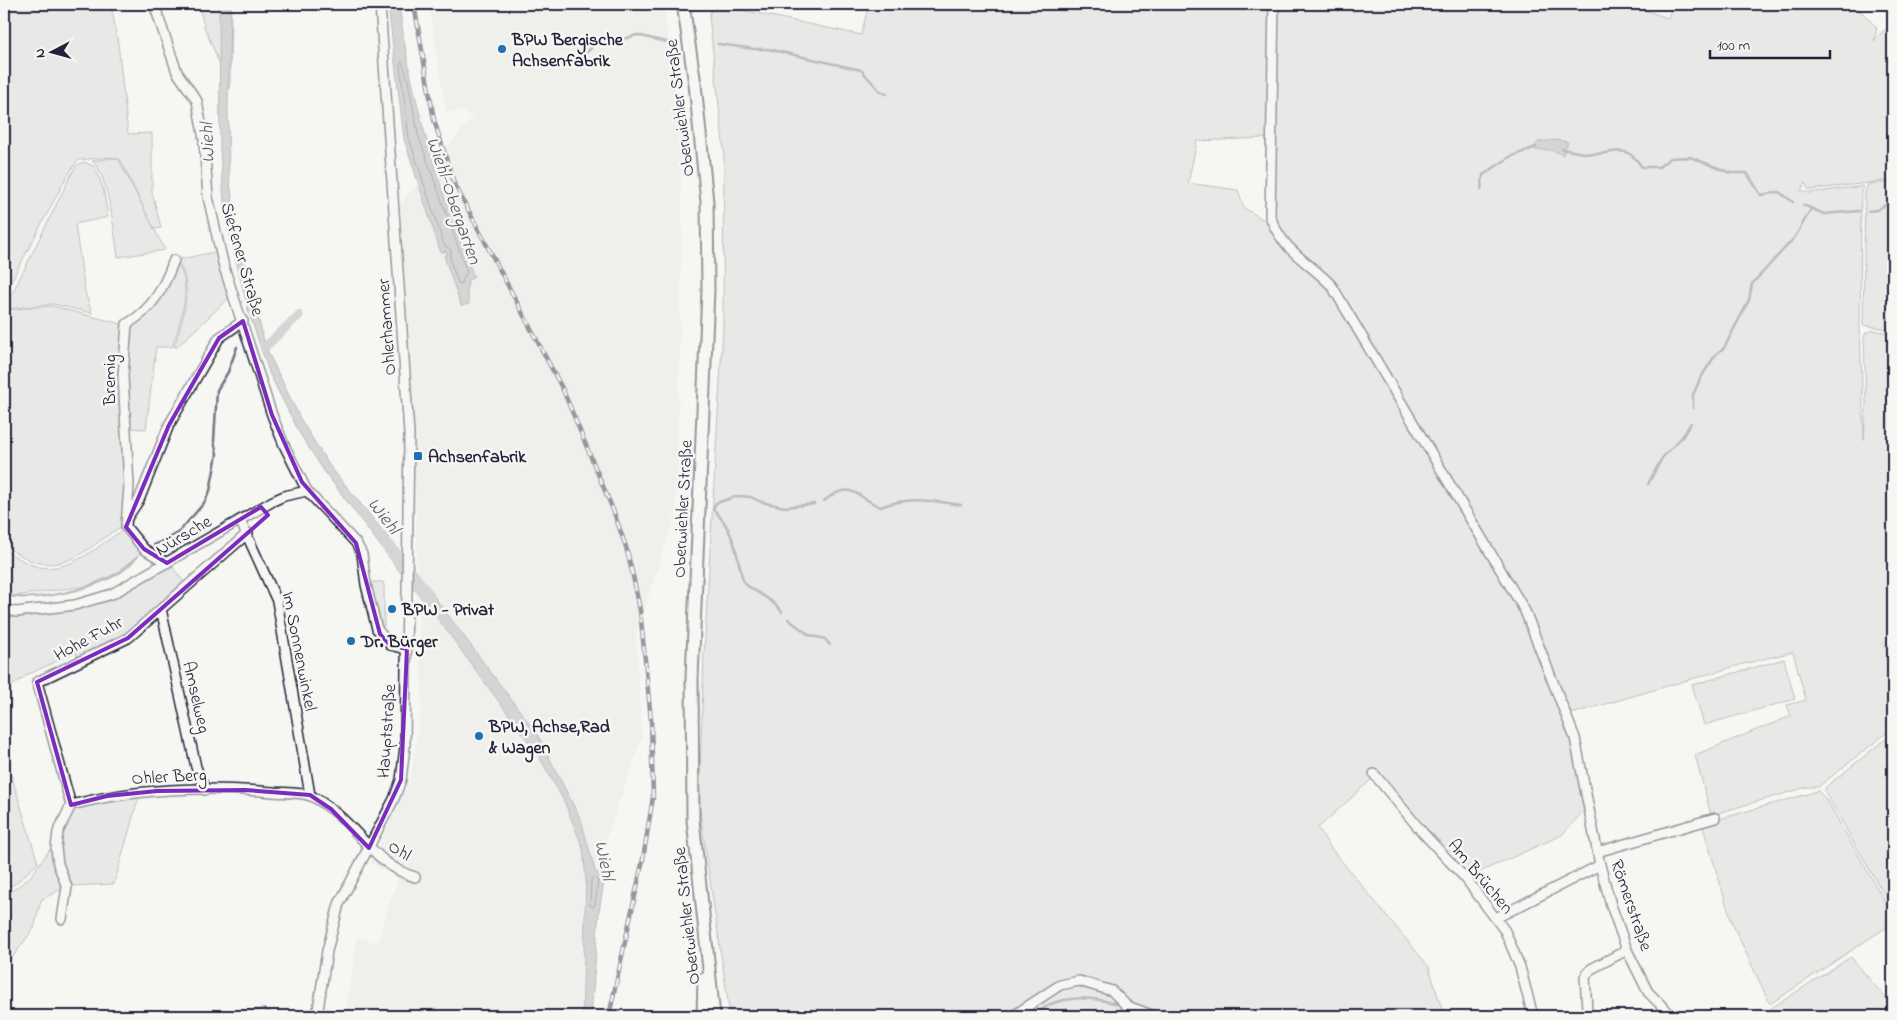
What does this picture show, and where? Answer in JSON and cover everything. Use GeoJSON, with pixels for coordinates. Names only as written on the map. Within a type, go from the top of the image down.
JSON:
{"type":"FeatureCollection","features":[{"type":"Feature","properties":{"kind":"main road","name":"Oberwiehler Straße"},"geometry":{"type":"LineString","coordinates":[[683,4],[695,84],[707,202],[708,290],[692,678],[693,820],[714,1016]]}},
{"type":"Feature","properties":{"kind":"main road"},"geometry":{"type":"LineString","coordinates":[[703,1016],[704,924]]}},
{"type":"Feature","properties":{"kind":"main road"},"geometry":{"type":"LineString","coordinates":[[712,990],[722,1016]]}},
{"type":"Feature","properties":{"kind":"street","name":"Siefener Straße"},"geometry":{"type":"LineString","coordinates":[[154,4],[177,72],[197,101],[204,140],[208,197],[224,267],[243,320],[272,415],[284,445],[307,491]]}},
{"type":"Feature","properties":{"kind":"street","name":"Ohlerhammer"},"geometry":{"type":"LineString","coordinates":[[380,4],[387,81],[409,434],[407,649]]}},
{"type":"Feature","properties":{"kind":"street","name":"Römerstraße"},"geometry":{"type":"LineString","coordinates":[[1274,4],[1270,216],[1276,231],[1289,250],[1318,272],[1332,286],[1525,612],[1575,738],[1600,865],[1611,905],[1627,950],[1648,992],[1672,1016]]}},
{"type":"Feature","properties":{"kind":"street","name":"Bremig"},"geometry":{"type":"LineString","coordinates":[[126,519],[130,485],[123,376],[127,324],[154,302],[164,287],[174,260]]}},
{"type":"Feature","properties":{"kind":"street"},"geometry":{"type":"LineString","coordinates":[[168,563],[144,549],[132,537],[126,527],[126,519],[139,500],[169,424],[219,338],[243,320]]}},
{"type":"Feature","properties":{"kind":"street"},"geometry":{"type":"LineString","coordinates":[[307,491],[356,543],[362,554],[366,585],[377,628],[390,645],[407,649]]}},
{"type":"Feature","properties":{"kind":"street","name":"Nürsche"},"geometry":{"type":"LineString","coordinates":[[4,609],[16,612],[74,605],[112,594],[284,496],[307,491]]}},
{"type":"Feature","properties":{"kind":"street","name":"Im Sonnenwinkel"},"geometry":{"type":"LineString","coordinates":[[240,520],[277,601],[310,795]]}},
{"type":"Feature","properties":{"kind":"street","name":"Hohe Fuhr"},"geometry":{"type":"LineString","coordinates":[[71,805],[37,682],[128,638],[248,534]]}},
{"type":"Feature","properties":{"kind":"street","name":"Amselweg"},"geometry":{"type":"LineString","coordinates":[[161,609],[196,767],[205,790]]}},
{"type":"Feature","properties":{"kind":"street","name":"Hauptstraße"},"geometry":{"type":"LineString","coordinates":[[317,1016],[327,951],[339,904],[369,848],[401,780],[405,747],[407,649]]}},
{"type":"Feature","properties":{"kind":"street","name":"Am Brüchen"},"geometry":{"type":"LineString","coordinates":[[1374,774],[1505,930],[1520,967],[1533,1016]]}},
{"type":"Feature","properties":{"kind":"street","name":"Ohler Berg"},"geometry":{"type":"LineString","coordinates":[[71,805],[107,796],[156,791],[245,790],[310,795],[331,809],[369,848]]}},
{"type":"Feature","properties":{"kind":"street"},"geometry":{"type":"LineString","coordinates":[[62,919],[67,887],[58,864],[56,848],[58,832],[71,805]]}},
{"type":"Feature","properties":{"kind":"street","name":"Römerstraße"},"geometry":{"type":"LineString","coordinates":[[1597,852],[1715,818]]}},
{"type":"Feature","properties":{"kind":"street","name":"Ohl"},"geometry":{"type":"LineString","coordinates":[[369,848],[378,858],[405,874],[415,876]]}},
{"type":"Feature","properties":{"kind":"street"},"geometry":{"type":"LineString","coordinates":[[1496,918],[1600,865]]}},
{"type":"Feature","properties":{"kind":"street"},"geometry":{"type":"LineString","coordinates":[[1584,1016],[1587,1010],[1585,977],[1591,969],[1627,950]]}},
{"type":"Feature","properties":{"kind":"street"},"geometry":{"type":"LineString","coordinates":[[1013,1016],[1060,985],[1079,981],[1112,992],[1127,1006],[1154,1016]]}},
{"type":"Feature","properties":{"kind":"highlighted area"},"geometry":{"type":"Polygon","coordinates":[[[243,321],[272,415],[302,482],[356,543],[380,634],[390,645],[407,649],[401,780],[369,848],[331,809],[310,795],[245,790],[157,791],[107,796],[71,805],[37,682],[128,638],[268,515],[261,507],[167,563],[144,549],[126,527],[169,425],[219,338],[243,321]]]}},
{"type":"Feature","properties":{"kind":"shaded area"},"geometry":{"type":"Polygon","coordinates":[[[4,4],[111,4],[118,43],[128,134],[152,133],[152,192],[161,228],[154,229],[120,159],[113,157],[78,160],[67,176],[4,295],[4,4]]]}},
{"type":"Feature","properties":{"kind":"shaded area"},"geometry":{"type":"Polygon","coordinates":[[[198,4],[231,4],[230,89],[205,29],[198,4]]]}},
{"type":"Feature","properties":{"kind":"shaded area"},"geometry":{"type":"Polygon","coordinates":[[[429,4],[663,4],[680,125],[682,227],[675,516],[636,633],[642,737],[584,901],[580,1016],[345,1016],[357,937],[377,943],[398,878],[371,863],[410,781],[422,705],[411,365],[400,204],[473,116],[460,111],[446,113],[429,4]]]}},
{"type":"Feature","properties":{"kind":"shaded area"},"geometry":{"type":"Polygon","coordinates":[[[713,4],[861,35],[869,4],[1431,4],[1448,11],[1450,4],[1626,4],[1668,18],[1673,4],[1854,4],[1877,28],[1874,41],[1884,30],[1893,35],[1893,180],[1809,190],[1805,183],[1801,190],[1809,193],[1864,186],[1861,191],[1860,328],[1864,440],[1866,403],[1864,337],[1866,333],[1873,330],[1893,334],[1893,653],[1883,642],[1881,643],[1893,660],[1893,728],[1818,787],[1807,787],[1711,815],[1695,755],[1791,716],[1787,705],[1806,700],[1793,652],[1743,664],[1568,715],[1589,805],[1562,835],[1475,874],[1373,778],[1318,828],[1330,847],[1429,967],[1444,1016],[730,1016],[699,805],[704,654],[723,329],[724,151],[709,16],[713,4]],[[1266,138],[1197,141],[1188,183],[1238,190],[1244,208],[1266,221],[1266,138]]]}},
{"type":"Feature","properties":{"kind":"shaded area"},"geometry":{"type":"Polygon","coordinates":[[[113,158],[119,160],[165,250],[118,257],[113,221],[106,191],[98,167],[92,161],[113,158]]]}},
{"type":"Feature","properties":{"kind":"shaded area"},"geometry":{"type":"Polygon","coordinates":[[[84,162],[95,167],[103,188],[108,217],[75,224],[85,292],[92,313],[53,304],[5,309],[4,301],[13,292],[70,177],[77,165],[84,162]]]}},
{"type":"Feature","properties":{"kind":"shaded area"},"geometry":{"type":"Polygon","coordinates":[[[1893,182],[1893,330],[1863,325],[1865,192],[1868,184],[1893,182]]]}},
{"type":"Feature","properties":{"kind":"shaded area"},"geometry":{"type":"Polygon","coordinates":[[[219,251],[232,295],[177,347],[174,347],[186,302],[185,280],[182,269],[176,260],[219,251]]]}},
{"type":"Feature","properties":{"kind":"shaded area"},"geometry":{"type":"Polygon","coordinates":[[[175,262],[181,270],[185,291],[179,327],[172,347],[156,347],[146,429],[128,428],[124,376],[130,325],[137,320],[175,262]]]}},
{"type":"Feature","properties":{"kind":"shaded area"},"geometry":{"type":"Polygon","coordinates":[[[52,306],[125,325],[127,484],[122,526],[73,558],[51,564],[35,562],[4,546],[4,310],[52,306]]]}},
{"type":"Feature","properties":{"kind":"shaded area"},"geometry":{"type":"Polygon","coordinates":[[[125,529],[144,550],[117,573],[87,586],[13,596],[4,593],[4,550],[35,566],[52,567],[63,565],[85,556],[125,529]]]}},
{"type":"Feature","properties":{"kind":"shaded area"},"geometry":{"type":"Polygon","coordinates":[[[171,565],[186,585],[129,635],[79,659],[76,652],[27,675],[4,692],[4,610],[76,607],[171,565]]]}},
{"type":"Feature","properties":{"kind":"shaded area"},"geometry":{"type":"Polygon","coordinates":[[[372,582],[383,582],[384,586],[384,626],[380,628],[372,597],[372,582]]]}},
{"type":"Feature","properties":{"kind":"shaded area"},"geometry":{"type":"Polygon","coordinates":[[[1784,659],[1795,699],[1704,725],[1692,685],[1784,659]]]}},
{"type":"Feature","properties":{"kind":"shaded area"},"geometry":{"type":"Polygon","coordinates":[[[1893,733],[1893,910],[1825,792],[1826,787],[1893,733]]]}},
{"type":"Feature","properties":{"kind":"shaded area"},"geometry":{"type":"Polygon","coordinates":[[[4,751],[38,863],[15,884],[4,889],[4,751]]]}},
{"type":"Feature","properties":{"kind":"shaded area"},"geometry":{"type":"Polygon","coordinates":[[[1818,791],[1826,799],[1892,914],[1893,923],[1770,1004],[1732,923],[1702,824],[1818,791]]]}},
{"type":"Feature","properties":{"kind":"shaded area"},"geometry":{"type":"Polygon","coordinates":[[[139,796],[114,884],[71,886],[62,861],[60,832],[74,809],[109,799],[139,796]]]}},
{"type":"Feature","properties":{"kind":"shaded area"},"geometry":{"type":"Polygon","coordinates":[[[51,848],[65,887],[41,900],[34,928],[4,969],[4,897],[30,877],[51,848]]]}},
{"type":"Feature","properties":{"kind":"shaded area"},"geometry":{"type":"Polygon","coordinates":[[[1851,957],[1893,1007],[1893,1016],[1759,1016],[1851,957]]]}},
{"type":"Feature","properties":{"kind":"water"},"geometry":{"type":"Polygon","coordinates":[[[219,4],[230,4],[229,175],[237,231],[264,341],[267,341],[268,352],[301,420],[329,465],[401,553],[400,572],[324,471],[300,434],[270,375],[248,310],[225,214],[220,151],[219,4]]]}},
{"type":"Feature","properties":{"kind":"water"},"geometry":{"type":"Polygon","coordinates":[[[388,4],[399,4],[410,74],[418,108],[438,177],[474,277],[468,280],[469,304],[461,306],[444,256],[447,255],[446,251],[441,253],[404,139],[388,4]]]}},
{"type":"Feature","properties":{"kind":"water"},"geometry":{"type":"Polygon","coordinates":[[[1556,140],[1568,142],[1563,155],[1552,150],[1535,150],[1534,147],[1538,142],[1556,140]]]}},
{"type":"Feature","properties":{"kind":"water"},"geometry":{"type":"Polygon","coordinates":[[[415,571],[537,734],[581,820],[598,875],[602,861],[607,862],[599,912],[591,1016],[582,1016],[586,880],[583,848],[564,801],[537,753],[415,588],[415,571]]]}},
{"type":"Feature","properties":{"kind":"waterway"},"geometry":{"type":"LineString","coordinates":[[576,63],[597,42],[611,36],[620,40],[637,35],[670,43]]}},
{"type":"Feature","properties":{"kind":"waterway"},"geometry":{"type":"LineString","coordinates":[[718,44],[768,49],[861,70],[880,91],[887,94]]}},
{"type":"Feature","properties":{"kind":"waterway"},"geometry":{"type":"LineString","coordinates":[[1481,190],[1483,175],[1510,157],[1536,147]]}},
{"type":"Feature","properties":{"kind":"waterway"},"geometry":{"type":"LineString","coordinates":[[1562,149],[1593,154],[1625,152],[1631,154],[1642,167],[1659,167],[1670,158],[1690,157],[1731,173],[1747,173],[1761,195],[1779,192],[1793,202]]}},
{"type":"Feature","properties":{"kind":"waterway"},"geometry":{"type":"LineString","coordinates":[[1868,211],[1877,210],[1893,200]]}},
{"type":"Feature","properties":{"kind":"waterway"},"geometry":{"type":"LineString","coordinates":[[1803,205],[1824,214],[1859,211]]}},
{"type":"Feature","properties":{"kind":"waterway"},"geometry":{"type":"LineString","coordinates":[[1693,408],[1693,395],[1700,379],[1716,354],[1724,348],[1749,300],[1752,284],[1795,237],[1811,209]]}},
{"type":"Feature","properties":{"kind":"waterway"},"geometry":{"type":"LineString","coordinates":[[264,348],[299,315]]}},
{"type":"Feature","properties":{"kind":"waterway"},"geometry":{"type":"LineString","coordinates":[[154,545],[178,533],[204,503],[210,491],[217,454],[214,441],[217,390],[228,372],[237,347]]}},
{"type":"Feature","properties":{"kind":"waterway"},"geometry":{"type":"LineString","coordinates":[[1648,484],[1662,458],[1682,437],[1691,423]]}},
{"type":"Feature","properties":{"kind":"waterway"},"geometry":{"type":"LineString","coordinates":[[824,501],[841,491],[848,491],[854,492],[881,507],[911,500],[961,505]]}},
{"type":"Feature","properties":{"kind":"waterway"},"geometry":{"type":"LineString","coordinates":[[782,612],[772,602],[746,585],[736,548],[730,534],[723,521],[713,509],[716,503],[738,496],[751,497],[761,502],[785,507],[814,504]]}},
{"type":"Feature","properties":{"kind":"waterway","name":"Wiehl"},"geometry":{"type":"LineString","coordinates":[[389,547],[427,595]]}},
{"type":"Feature","properties":{"kind":"waterway"},"geometry":{"type":"LineString","coordinates":[[4,594],[16,597],[30,597],[78,590],[117,574],[138,556]]}},
{"type":"Feature","properties":{"kind":"waterway"},"geometry":{"type":"LineString","coordinates":[[788,619],[809,635],[825,639],[830,645]]}},
{"type":"Feature","properties":{"kind":"waterway"},"geometry":{"type":"LineString","coordinates":[[1029,1016],[1036,1015],[1048,1005],[1075,998],[1102,1000],[1120,1005]]}},
{"type":"Feature","properties":{"kind":"waterway"},"geometry":{"type":"LineString","coordinates":[[196,1016],[227,1015],[264,1009],[276,1016]]}},
{"type":"Feature","properties":{"kind":"railway"},"geometry":{"type":"LineString","coordinates":[[414,4],[434,120],[454,183],[563,390],[613,510],[626,547],[640,610],[651,720],[653,797],[643,859],[609,1016]]}},
{"type":"Feature","properties":{"kind":"place","name":"BPW Bergische Achsenfabrik"},"geometry":{"type":"Point","coordinates":[502,49]}},
{"type":"Feature","properties":{"kind":"place","name":"Achsenfabrik"},"geometry":{"type":"Point","coordinates":[418,456]}},
{"type":"Feature","properties":{"kind":"place","name":"BPW - Privat"},"geometry":{"type":"Point","coordinates":[392,609]}},
{"type":"Feature","properties":{"kind":"place","name":"Dr. Bürger"},"geometry":{"type":"Point","coordinates":[351,641]}},
{"type":"Feature","properties":{"kind":"place","name":"BPW, Achse,Rad & Wagen"},"geometry":{"type":"Point","coordinates":[479,736]}},
{"type":"Feature","properties":{"kind":"water label","name":"Wiehl-Obergarten"},"geometry":{"type":"Point","coordinates":[455,200]}}]}
